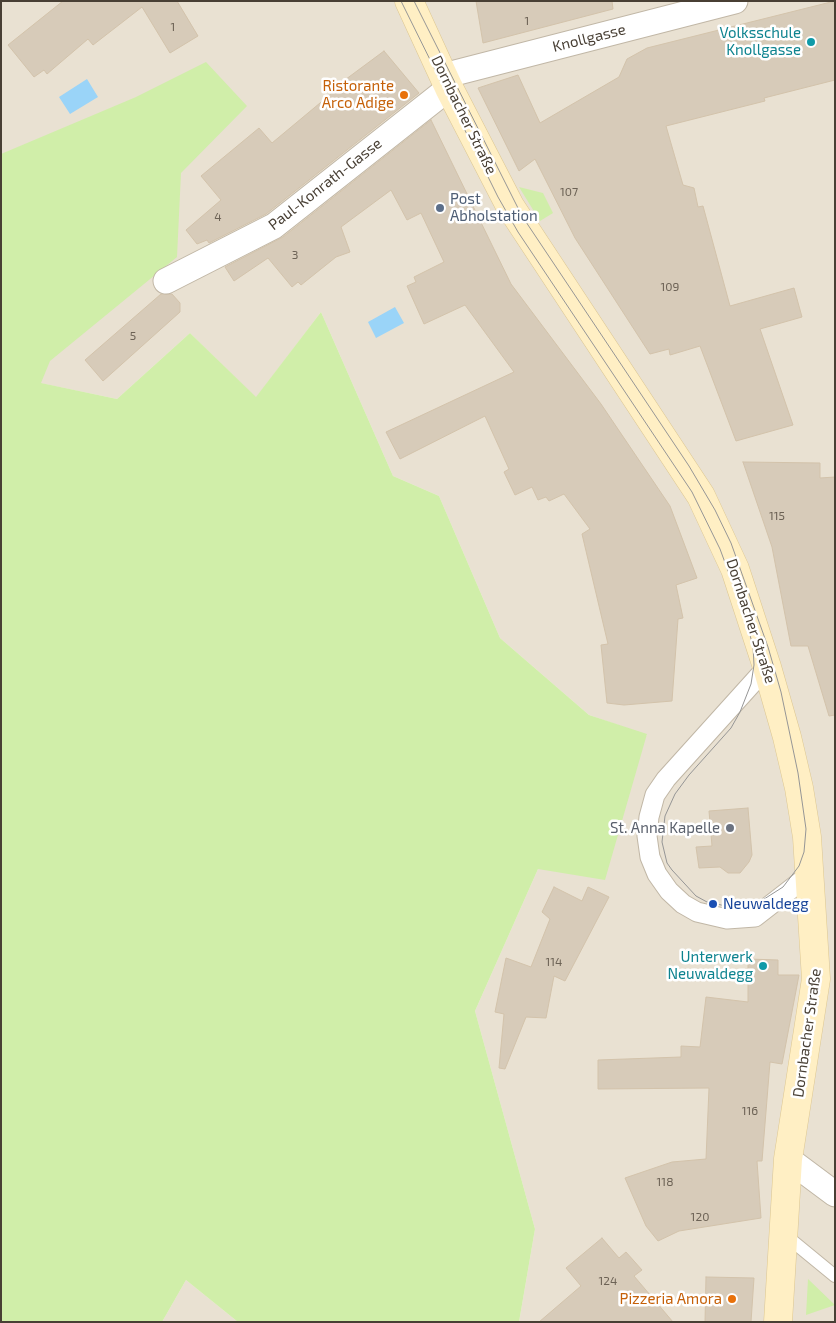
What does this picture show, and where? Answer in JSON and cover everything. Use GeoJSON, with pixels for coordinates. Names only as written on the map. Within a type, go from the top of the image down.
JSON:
{"type":"FeatureCollection","features":[{"type":"Feature","properties":{"kind":"main road","name":"Dornbacher Straße"},"geometry":{"type":"LineString","coordinates":[[409,1],[446,82],[522,225],[702,496],[734,569],[767,667],[799,788],[807,837],[816,980],[788,1159],[778,1322]]}},
{"type":"Feature","properties":{"kind":"street","name":"Knollgasse"},"geometry":{"type":"LineString","coordinates":[[446,82],[735,1]]}},
{"type":"Feature","properties":{"kind":"street","name":"Paul-Konrath-Gasse"},"geometry":{"type":"LineString","coordinates":[[166,281],[274,226],[446,82]]}},
{"type":"Feature","properties":{"kind":"street"},"geometry":{"type":"LineString","coordinates":[[767,667],[695,745],[666,779],[655,796],[647,836],[650,856],[657,874],[669,891],[683,904],[698,912],[727,919],[755,917],[809,875]]}},
{"type":"Feature","properties":{"kind":"street"},"geometry":{"type":"LineString","coordinates":[[788,1159],[835,1194]]}},
{"type":"Feature","properties":{"kind":"lane"},"geometry":{"type":"LineString","coordinates":[[783,1234],[835,1276]]}},
{"type":"Feature","properties":{"kind":"shaded area"},"geometry":{"type":"Polygon","coordinates":[[[1,1],[835,1],[835,1322],[519,1322],[535,1229],[475,1011],[538,869],[647,735],[589,715],[500,638],[439,496],[393,476],[321,312],[256,398],[190,333],[117,399],[1,375],[1,1]]]}},
{"type":"Feature","properties":{"kind":"shaded area"},"geometry":{"type":"Polygon","coordinates":[[[186,1280],[238,1322],[162,1322],[186,1280]]]}},
{"type":"Feature","properties":{"kind":"green space"},"geometry":{"type":"Polygon","coordinates":[[[206,62],[247,106],[181,173],[177,257],[50,361],[41,383],[117,399],[190,333],[256,397],[321,312],[393,476],[439,496],[500,638],[589,715],[647,734],[605,880],[538,869],[475,1011],[535,1229],[519,1322],[238,1322],[186,1280],[162,1322],[1,1322],[1,154],[136,97],[206,62]]]}},
{"type":"Feature","properties":{"kind":"green space"},"geometry":{"type":"Polygon","coordinates":[[[519,187],[543,193],[553,213],[540,221],[519,187]]]}},
{"type":"Feature","properties":{"kind":"green space"},"geometry":{"type":"Polygon","coordinates":[[[808,1279],[835,1305],[806,1315],[808,1279]]]}},
{"type":"Feature","properties":{"kind":"water"},"geometry":{"type":"Polygon","coordinates":[[[87,79],[98,97],[70,114],[59,97],[87,79]]]}},
{"type":"Feature","properties":{"kind":"water"},"geometry":{"type":"Polygon","coordinates":[[[395,307],[404,323],[376,338],[368,322],[395,307]]]}},
{"type":"Feature","properties":{"kind":"building"},"geometry":{"type":"Polygon","coordinates":[[[63,1],[177,1],[198,36],[170,53],[142,7],[93,45],[88,39],[47,74],[44,70],[34,77],[8,45],[63,1]]]}},
{"type":"Feature","properties":{"kind":"building"},"geometry":{"type":"Polygon","coordinates":[[[476,1],[612,1],[613,9],[483,43],[476,1]]]}},
{"type":"Feature","properties":{"kind":"building"},"geometry":{"type":"Polygon","coordinates":[[[835,1],[835,80],[764,98],[765,101],[666,126],[683,185],[694,188],[698,207],[703,206],[730,306],[794,288],[802,317],[760,329],[793,425],[736,441],[700,346],[670,355],[669,349],[650,354],[575,238],[535,159],[519,171],[478,88],[518,75],[540,123],[619,77],[627,59],[647,48],[835,1]]]}},
{"type":"Feature","properties":{"kind":"building"},"geometry":{"type":"Polygon","coordinates":[[[384,51],[419,93],[266,214],[209,243],[207,240],[197,244],[186,230],[221,200],[201,176],[259,128],[272,143],[332,93],[330,91],[384,51]]]}},
{"type":"Feature","properties":{"kind":"building"},"geometry":{"type":"Polygon","coordinates":[[[431,120],[511,284],[601,404],[670,506],[697,578],[676,585],[683,618],[678,619],[672,701],[624,705],[607,703],[601,645],[608,644],[582,534],[590,529],[564,494],[549,501],[546,497],[538,500],[532,487],[515,495],[504,472],[509,469],[485,416],[400,459],[386,432],[514,372],[465,305],[424,324],[407,286],[416,282],[414,277],[444,262],[421,213],[407,220],[391,190],[341,227],[350,252],[336,257],[301,285],[298,282],[292,287],[268,258],[234,281],[225,267],[283,237],[431,120]]]}},
{"type":"Feature","properties":{"kind":"building"},"geometry":{"type":"Polygon","coordinates":[[[161,294],[172,294],[180,303],[180,312],[103,381],[85,360],[161,294]]]}},
{"type":"Feature","properties":{"kind":"building"},"geometry":{"type":"Polygon","coordinates":[[[743,462],[820,463],[820,478],[835,477],[835,715],[829,716],[808,646],[791,646],[772,547],[743,462]]]}},
{"type":"Feature","properties":{"kind":"building","name":"St. Anna Kapelle"},"geometry":{"type":"Polygon","coordinates":[[[748,808],[752,855],[749,862],[740,873],[728,873],[720,867],[699,868],[696,847],[712,846],[709,811],[748,808]]]}},
{"type":"Feature","properties":{"kind":"building"},"geometry":{"type":"Polygon","coordinates":[[[554,887],[582,901],[588,887],[609,897],[565,981],[554,976],[546,1018],[526,1017],[505,1069],[499,1068],[504,1014],[495,1012],[506,958],[531,967],[550,919],[542,912],[554,887]]]}},
{"type":"Feature","properties":{"kind":"building"},"geometry":{"type":"Polygon","coordinates":[[[748,959],[778,960],[778,975],[799,975],[782,1064],[770,1062],[762,1161],[757,1161],[761,1218],[679,1231],[658,1241],[646,1226],[625,1178],[672,1162],[706,1159],[709,1088],[598,1089],[598,1060],[681,1057],[681,1046],[700,1047],[706,997],[748,1002],[748,959]]]}},
{"type":"Feature","properties":{"kind":"building"},"geometry":{"type":"Polygon","coordinates":[[[602,1238],[619,1258],[626,1252],[642,1270],[634,1276],[673,1322],[539,1322],[581,1286],[566,1268],[602,1238]]]}},
{"type":"Feature","properties":{"kind":"building","name":"Pizzeria Amora"},"geometry":{"type":"Polygon","coordinates":[[[706,1277],[754,1278],[751,1322],[705,1322],[706,1277]]]}},
{"type":"Feature","properties":{"kind":"tram line"},"geometry":{"type":"LineString","coordinates":[[401,1],[498,197],[518,232],[692,492],[720,549],[744,614],[753,646],[754,665],[751,684],[740,712],[731,728],[689,775],[675,794],[665,816],[662,842],[667,863],[696,896],[707,902],[726,906],[738,906],[761,901],[783,887],[799,866],[804,852],[806,829],[798,773],[781,692],[768,647],[731,543],[715,510],[689,466],[522,216],[414,1]]}},
{"type":"Feature","properties":{"kind":"place","name":"Volksschule Knollgasse"},"geometry":{"type":"Point","coordinates":[811,42]}},
{"type":"Feature","properties":{"kind":"place","name":"Ristorante Arco Adige"},"geometry":{"type":"Point","coordinates":[404,95]}},
{"type":"Feature","properties":{"kind":"place","name":"Post Abholstation"},"geometry":{"type":"Point","coordinates":[440,208]}},
{"type":"Feature","properties":{"kind":"place","name":"St. Anna Kapelle"},"geometry":{"type":"Point","coordinates":[730,828]}},
{"type":"Feature","properties":{"kind":"place","name":"Neuwaldegg"},"geometry":{"type":"Point","coordinates":[713,904]}},
{"type":"Feature","properties":{"kind":"place","name":"Unterwerk Neuwaldegg"},"geometry":{"type":"Point","coordinates":[763,966]}},
{"type":"Feature","properties":{"kind":"place","name":"Pizzeria Amora"},"geometry":{"type":"Point","coordinates":[732,1299]}}]}
